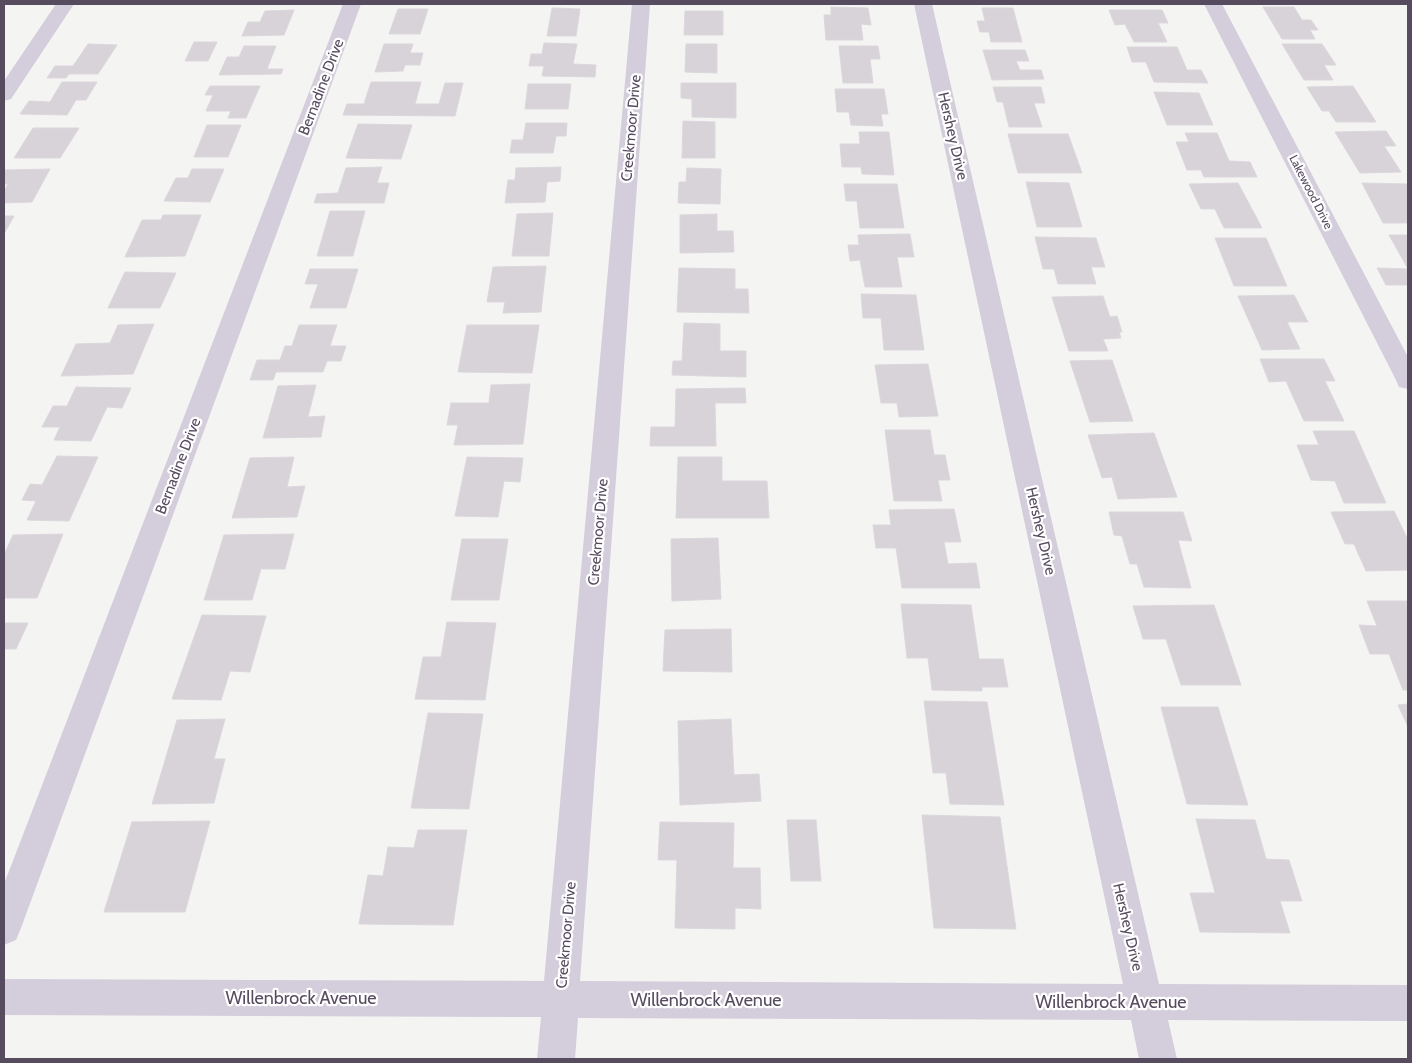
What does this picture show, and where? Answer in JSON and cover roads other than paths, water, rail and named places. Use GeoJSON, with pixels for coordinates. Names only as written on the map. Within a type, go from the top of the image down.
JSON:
{"type":"FeatureCollection","features":[{"type":"Feature","properties":{"kind":"street"},"geometry":{"type":"LineString","coordinates":[[4,96],[66,4]]}},
{"type":"Feature","properties":{"kind":"street","name":"Bernadine Drive"},"geometry":{"type":"LineString","coordinates":[[4,928],[352,4]]}},
{"type":"Feature","properties":{"kind":"street","name":"Creekmoor Drive"},"geometry":{"type":"LineString","coordinates":[[556,1059],[641,4]]}},
{"type":"Feature","properties":{"kind":"street","name":"Hershey Drive"},"geometry":{"type":"LineString","coordinates":[[923,4],[1158,1059]]}},
{"type":"Feature","properties":{"kind":"street","name":"Lakewood Drive"},"geometry":{"type":"LineString","coordinates":[[1213,4],[1408,380]]}},
{"type":"Feature","properties":{"kind":"street","name":"Willenbrock Avenue"},"geometry":{"type":"LineString","coordinates":[[4,998],[1408,1003]]}}]}
